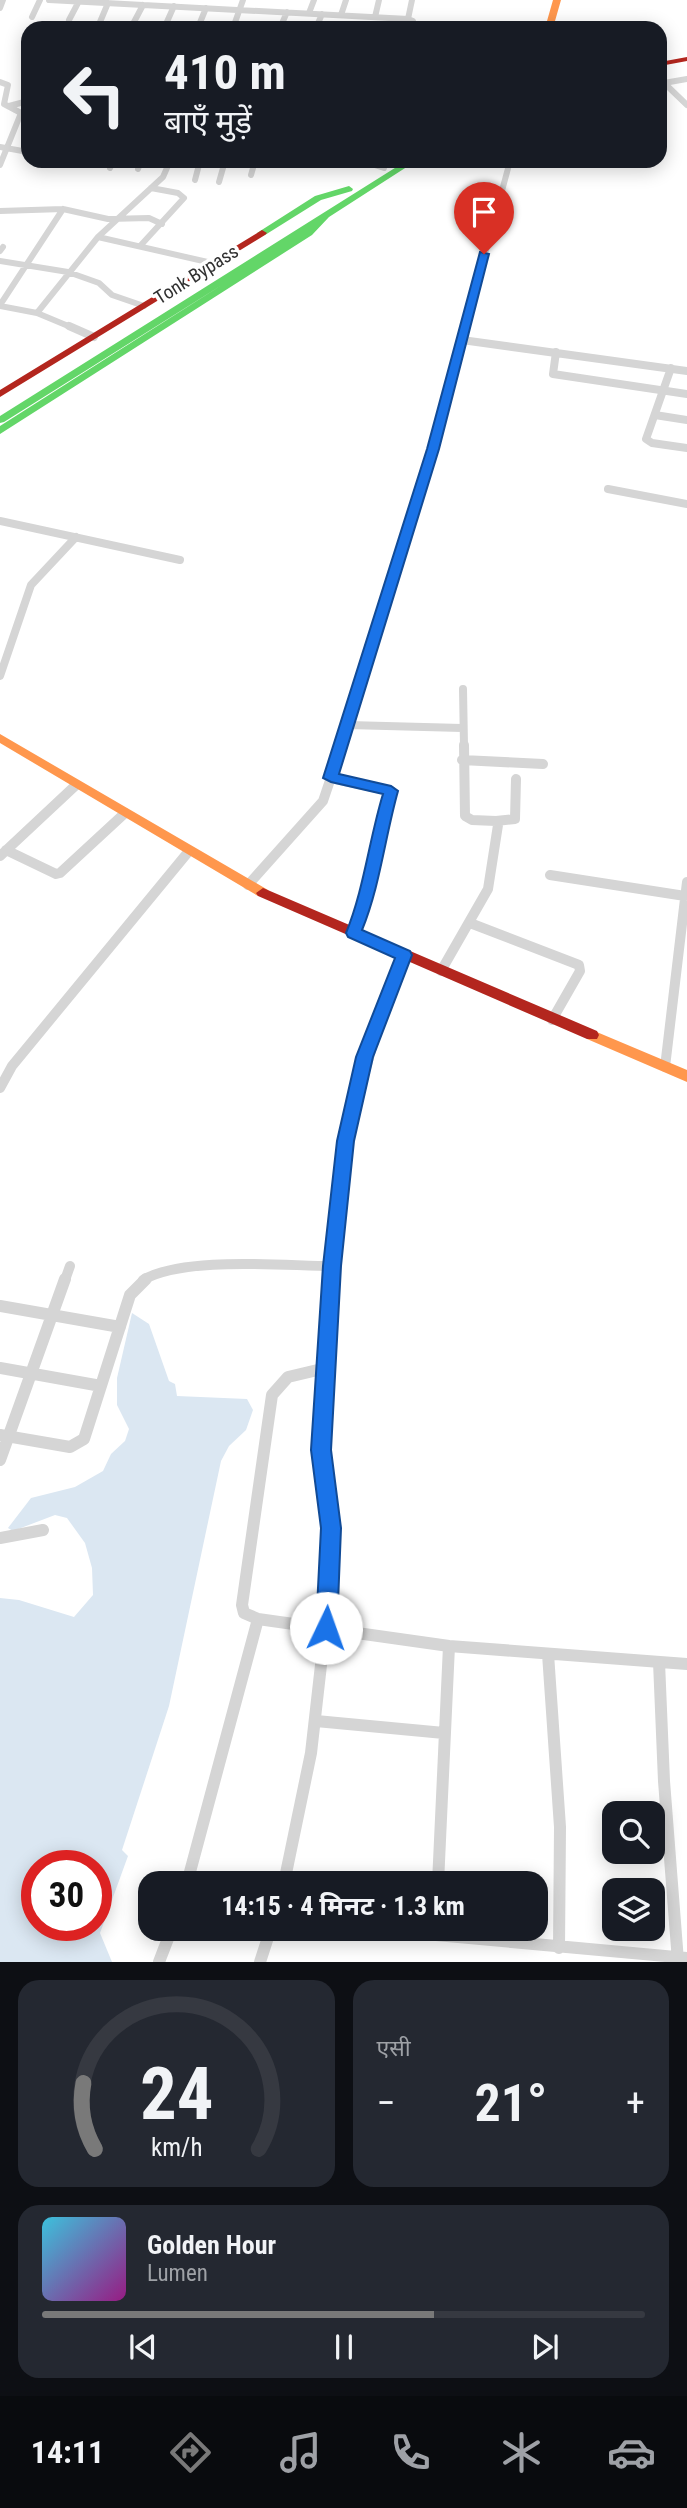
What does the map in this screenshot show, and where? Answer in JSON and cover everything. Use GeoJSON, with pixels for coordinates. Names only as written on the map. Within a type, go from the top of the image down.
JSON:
{"type":"FeatureCollection","features":[{"type":"Feature","properties":{"kind":"main road"},"geometry":{"type":"LineString","coordinates":[[551,21],[557,0]]}},
{"type":"Feature","properties":{"kind":"main road"},"geometry":{"type":"LineString","coordinates":[[667,57],[687,53]]}},
{"type":"Feature","properties":{"kind":"main road"},"geometry":{"type":"LineString","coordinates":[[667,63],[687,59]]}},
{"type":"Feature","properties":{"kind":"main road"},"geometry":{"type":"LineString","coordinates":[[0,406],[383,168]]}},
{"type":"Feature","properties":{"kind":"main road","name":"Tonk Bypass"},"geometry":{"type":"LineString","coordinates":[[0,420],[401,168]]}},
{"type":"Feature","properties":{"kind":"main road"},"geometry":{"type":"LineString","coordinates":[[0,394],[318,198],[349,189]]}},
{"type":"Feature","properties":{"kind":"main road"},"geometry":{"type":"LineString","coordinates":[[0,431],[309,233],[325,216]]}},
{"type":"Feature","properties":{"kind":"main road"},"geometry":{"type":"LineString","coordinates":[[0,738],[248,885],[552,1020],[687,1076]]}},
{"type":"Feature","properties":{"kind":"street"},"geometry":{"type":"LineString","coordinates":[[0,8],[4,0]]}},
{"type":"Feature","properties":{"kind":"street"},"geometry":{"type":"LineString","coordinates":[[32,17],[40,0]]}},
{"type":"Feature","properties":{"kind":"street"},"geometry":{"type":"LineString","coordinates":[[49,0],[135,2],[143,5],[167,3],[174,6],[413,21]]}},
{"type":"Feature","properties":{"kind":"street"},"geometry":{"type":"LineString","coordinates":[[200,21],[204,0]]}},
{"type":"Feature","properties":{"kind":"street"},"geometry":{"type":"LineString","coordinates":[[235,21],[243,0]]}},
{"type":"Feature","properties":{"kind":"street"},"geometry":{"type":"LineString","coordinates":[[277,12],[281,0]]}},
{"type":"Feature","properties":{"kind":"street"},"geometry":{"type":"LineString","coordinates":[[309,13],[314,0]]}},
{"type":"Feature","properties":{"kind":"street"},"geometry":{"type":"LineString","coordinates":[[341,15],[346,0]]}},
{"type":"Feature","properties":{"kind":"street"},"geometry":{"type":"LineString","coordinates":[[374,17],[379,0]]}},
{"type":"Feature","properties":{"kind":"street"},"geometry":{"type":"LineString","coordinates":[[408,19],[412,0]]}},
{"type":"Feature","properties":{"kind":"street"},"geometry":{"type":"LineString","coordinates":[[69,20],[79,1]]}},
{"type":"Feature","properties":{"kind":"street"},"geometry":{"type":"LineString","coordinates":[[100,21],[105,2]]}},
{"type":"Feature","properties":{"kind":"street"},"geometry":{"type":"LineString","coordinates":[[135,21],[143,5]]}},
{"type":"Feature","properties":{"kind":"street"},"geometry":{"type":"LineString","coordinates":[[167,21],[174,6]]}},
{"type":"Feature","properties":{"kind":"street"},"geometry":{"type":"LineString","coordinates":[[283,21],[286,12]]}},
{"type":"Feature","properties":{"kind":"street"},"geometry":{"type":"LineString","coordinates":[[319,21],[322,14]]}},
{"type":"Feature","properties":{"kind":"street"},"geometry":{"type":"LineString","coordinates":[[667,81],[687,79]]}},
{"type":"Feature","properties":{"kind":"street"},"geometry":{"type":"LineString","coordinates":[[0,82],[8,85],[4,102],[21,113],[4,148],[0,165]]}},
{"type":"Feature","properties":{"kind":"street"},"geometry":{"type":"LineString","coordinates":[[667,86],[687,105]]}},
{"type":"Feature","properties":{"kind":"street"},"geometry":{"type":"LineString","coordinates":[[678,97],[687,96]]}},
{"type":"Feature","properties":{"kind":"street"},"geometry":{"type":"LineString","coordinates":[[37,313],[98,237],[163,177],[167,168]]}},
{"type":"Feature","properties":{"kind":"street"},"geometry":{"type":"LineString","coordinates":[[195,180],[198,168]]}},
{"type":"Feature","properties":{"kind":"street"},"geometry":{"type":"LineString","coordinates":[[219,181],[223,168]]}},
{"type":"Feature","properties":{"kind":"street"},"geometry":{"type":"LineString","coordinates":[[251,175],[253,168]]}},
{"type":"Feature","properties":{"kind":"street"},"geometry":{"type":"LineString","coordinates":[[248,885],[323,802],[433,449],[508,168]]}},
{"type":"Feature","properties":{"kind":"street"},"geometry":{"type":"LineString","coordinates":[[141,245],[184,196],[151,188]]}},
{"type":"Feature","properties":{"kind":"street"},"geometry":{"type":"LineString","coordinates":[[0,211],[63,209],[116,219],[149,218],[162,224]]}},
{"type":"Feature","properties":{"kind":"street"},"geometry":{"type":"LineString","coordinates":[[63,209],[0,306],[37,313],[94,337]]}},
{"type":"Feature","properties":{"kind":"street"},"geometry":{"type":"LineString","coordinates":[[98,237],[212,263]]}},
{"type":"Feature","properties":{"kind":"street"},"geometry":{"type":"LineString","coordinates":[[0,261],[68,272],[99,283],[112,295],[144,306]]}},
{"type":"Feature","properties":{"kind":"street"},"geometry":{"type":"LineString","coordinates":[[462,340],[687,370]]}},
{"type":"Feature","properties":{"kind":"street"},"geometry":{"type":"LineString","coordinates":[[556,352],[553,374],[687,394]]}},
{"type":"Feature","properties":{"kind":"street"},"geometry":{"type":"LineString","coordinates":[[671,368],[665,391],[646,436],[648,441],[687,447]]}},
{"type":"Feature","properties":{"kind":"street"},"geometry":{"type":"LineString","coordinates":[[655,415],[687,420]]}},
{"type":"Feature","properties":{"kind":"street"},"geometry":{"type":"LineString","coordinates":[[608,489],[687,504]]}},
{"type":"Feature","properties":{"kind":"street"},"geometry":{"type":"LineString","coordinates":[[0,521],[180,560]]}},
{"type":"Feature","properties":{"kind":"street"},"geometry":{"type":"LineString","coordinates":[[0,676],[31,585],[76,537]]}},
{"type":"Feature","properties":{"kind":"street"},"geometry":{"type":"LineString","coordinates":[[463,689],[462,760],[465,816],[496,821],[515,819],[516,779]]}},
{"type":"Feature","properties":{"kind":"street"},"geometry":{"type":"LineString","coordinates":[[348,725],[462,728]]}},
{"type":"Feature","properties":{"kind":"street"},"geometry":{"type":"LineString","coordinates":[[462,760],[542,764]]}},
{"type":"Feature","properties":{"kind":"street"},"geometry":{"type":"LineString","coordinates":[[331,778],[391,791],[377,839],[365,905],[353,933]]}},
{"type":"Feature","properties":{"kind":"street"},"geometry":{"type":"LineString","coordinates":[[76,785],[3,853],[56,874],[60,873],[125,813]]}},
{"type":"Feature","properties":{"kind":"street"},"geometry":{"type":"LineString","coordinates":[[441,971],[470,923],[491,880],[496,821]]}},
{"type":"Feature","properties":{"kind":"street"},"geometry":{"type":"LineString","coordinates":[[0,1088],[12,1066],[189,851]]}},
{"type":"Feature","properties":{"kind":"street"},"geometry":{"type":"LineString","coordinates":[[550,875],[685,896]]}},
{"type":"Feature","properties":{"kind":"street"},"geometry":{"type":"LineString","coordinates":[[665,1067],[687,882]]}},
{"type":"Feature","properties":{"kind":"street"},"geometry":{"type":"LineString","coordinates":[[470,923],[579,965],[580,971],[552,1020]]}},
{"type":"Feature","properties":{"kind":"street"},"geometry":{"type":"LineString","coordinates":[[287,1871],[316,1721],[326,1628],[331,1528],[321,1450],[332,1266],[345,1141],[365,1057],[404,955]]}},
{"type":"Feature","properties":{"kind":"street"},"geometry":{"type":"LineString","coordinates":[[0,1460],[4,1435],[32,1374],[70,1266]]}},
{"type":"Feature","properties":{"kind":"street"},"geometry":{"type":"LineString","coordinates":[[4,1435],[70,1447],[84,1439],[130,1295],[138,1284],[149,1277],[198,1268],[332,1266]]}},
{"type":"Feature","properties":{"kind":"street"},"geometry":{"type":"LineString","coordinates":[[0,1306],[120,1327]]}},
{"type":"Feature","properties":{"kind":"street"},"geometry":{"type":"LineString","coordinates":[[326,1367],[288,1375],[277,1384],[272,1395],[242,1605],[244,1613],[258,1619],[449,1646],[687,1664]]}},
{"type":"Feature","properties":{"kind":"street"},"geometry":{"type":"LineString","coordinates":[[0,1368],[101,1386]]}},
{"type":"Feature","properties":{"kind":"street"},"geometry":{"type":"LineString","coordinates":[[0,1538],[43,1530]]}},
{"type":"Feature","properties":{"kind":"street"},"geometry":{"type":"LineString","coordinates":[[190,1871],[258,1619]]}},
{"type":"Feature","properties":{"kind":"street"},"geometry":{"type":"LineString","coordinates":[[438,1871],[449,1646]]}},
{"type":"Feature","properties":{"kind":"street"},"geometry":{"type":"LineString","coordinates":[[548,1654],[560,1827],[559,1948]]}},
{"type":"Feature","properties":{"kind":"street"},"geometry":{"type":"LineString","coordinates":[[506,1941],[681,1959],[664,1781],[659,1662]]}},
{"type":"Feature","properties":{"kind":"street"},"geometry":{"type":"LineString","coordinates":[[316,1721],[444,1733]]}},
{"type":"Feature","properties":{"kind":"street"},"geometry":{"type":"LineString","coordinates":[[159,1962],[167,1941]]}},
{"type":"Feature","properties":{"kind":"street"},"geometry":{"type":"LineString","coordinates":[[260,1962],[267,1941]]}},
{"type":"Feature","properties":{"kind":"shaded area"},"geometry":{"type":"Polygon","coordinates":[[[132,1313],[149,1324],[169,1381],[175,1384],[177,1396],[247,1399],[253,1410],[246,1430],[229,1446],[221,1461],[169,1706],[122,1850],[128,1856],[112,1900],[112,1850],[21,1850],[21,1941],[103,1941],[112,1962],[0,1962],[0,1598],[19,1600],[74,1617],[93,1595],[92,1568],[85,1543],[67,1518],[55,1515],[13,1531],[8,1528],[31,1498],[75,1487],[103,1471],[111,1454],[125,1441],[129,1429],[117,1405],[117,1378],[132,1313]]]}},
{"type":"Feature","properties":{"kind":"traffic: fast"},"geometry":{"type":"LineString","coordinates":[[0,420],[401,168]]}},
{"type":"Feature","properties":{"kind":"traffic: fast"},"geometry":{"type":"LineString","coordinates":[[262,233],[318,198],[349,189]]}},
{"type":"Feature","properties":{"kind":"traffic: fast"},"geometry":{"type":"LineString","coordinates":[[0,431],[309,233],[325,216]]}},
{"type":"Feature","properties":{"kind":"traffic: slow"},"geometry":{"type":"LineString","coordinates":[[551,21],[557,0]]}},
{"type":"Feature","properties":{"kind":"traffic: slow"},"geometry":{"type":"LineString","coordinates":[[0,738],[263,893]]}},
{"type":"Feature","properties":{"kind":"traffic: slow"},"geometry":{"type":"LineString","coordinates":[[592,1035],[687,1076]]}},
{"type":"Feature","properties":{"kind":"traffic: jam"},"geometry":{"type":"LineString","coordinates":[[667,63],[687,59]]}},
{"type":"Feature","properties":{"kind":"traffic: jam"},"geometry":{"type":"LineString","coordinates":[[0,394],[262,233]]}},
{"type":"Feature","properties":{"kind":"traffic: jam"},"geometry":{"type":"LineString","coordinates":[[263,893],[592,1035]]}},
{"type":"Feature","properties":{"kind":"route"},"geometry":{"type":"LineString","coordinates":[[326,1628],[331,1528],[329,1502],[322,1477],[321,1450],[332,1266],[345,1141],[365,1057],[387,993],[404,955],[353,933],[369,891],[377,839],[391,791],[331,778],[433,449],[484,254]]}}]}
